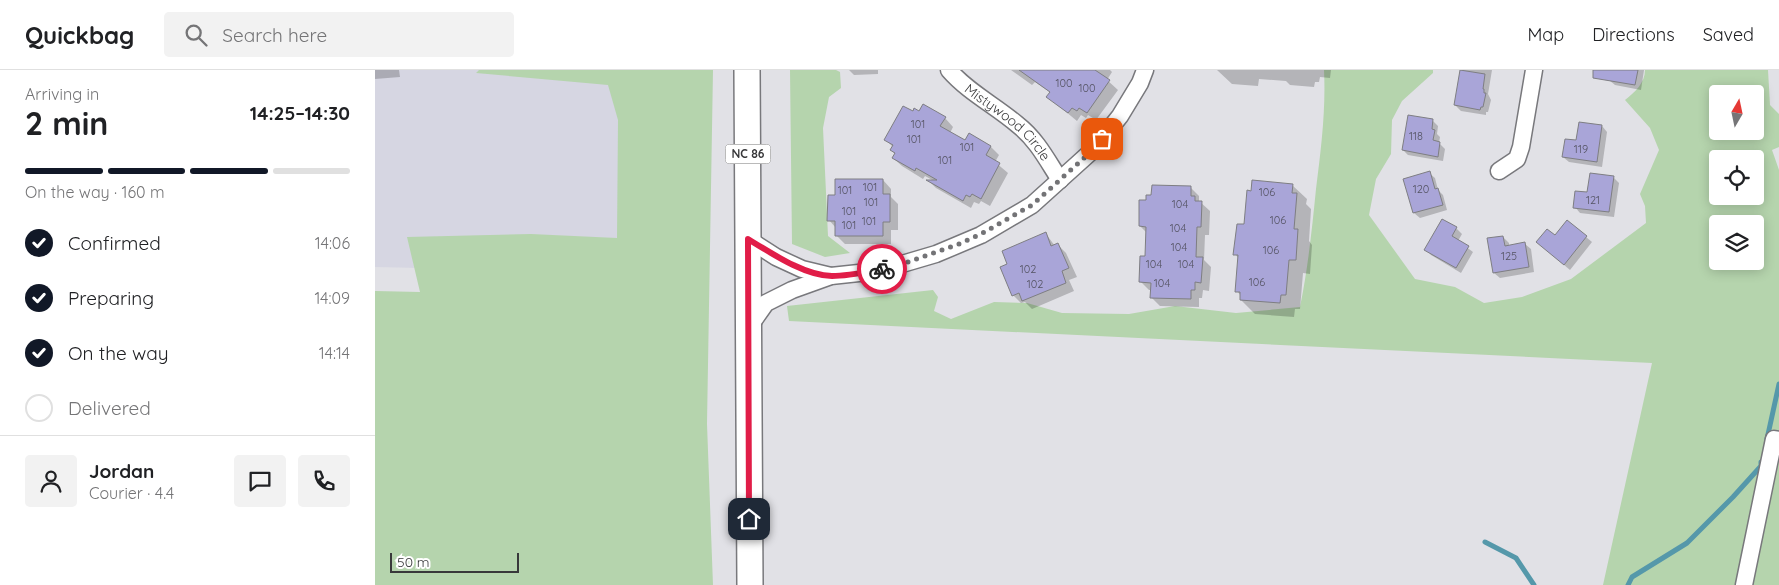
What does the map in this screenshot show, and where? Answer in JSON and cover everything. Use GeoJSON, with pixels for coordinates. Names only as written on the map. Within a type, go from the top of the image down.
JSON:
{"type":"FeatureCollection","features":[{"type":"Feature","properties":{"kind":"main road","name":"NC 86"},"geometry":{"type":"LineString","coordinates":[[747,70],[750,585]]}},
{"type":"Feature","properties":{"kind":"street","name":"Mistywood Circle"},"geometry":{"type":"LineString","coordinates":[[949,70],[955,78],[1000,110],[1033,139],[1060,180]]}},
{"type":"Feature","properties":{"kind":"street"},"geometry":{"type":"LineString","coordinates":[[749,327],[766,304],[792,290],[831,276],[868,272],[902,264],[959,244],[981,234],[1032,205],[1093,150],[1120,116],[1140,83],[1145,70]]}},
{"type":"Feature","properties":{"kind":"street"},"geometry":{"type":"LineString","coordinates":[[1499,171],[1517,159],[1521,148],[1534,70]]}},
{"type":"Feature","properties":{"kind":"street"},"geometry":{"type":"LineString","coordinates":[[748,239],[776,257],[802,269],[831,276]]}},
{"type":"Feature","properties":{"kind":"street"},"geometry":{"type":"LineString","coordinates":[[1744,585],[1774,439],[1779,440]]}},
{"type":"Feature","properties":{"kind":"shaded area"},"geometry":{"type":"Polygon","coordinates":[[[375,70],[694,70],[690,274],[375,267],[375,70]]]}},
{"type":"Feature","properties":{"kind":"green space"},"geometry":{"type":"Polygon","coordinates":[[[479,70],[713,70],[707,424],[713,585],[375,585],[375,291],[420,292],[407,237],[531,234],[617,238],[618,120],[608,85],[476,73],[479,70]]]}},
{"type":"Feature","properties":{"kind":"green space"},"geometry":{"type":"Polygon","coordinates":[[[790,70],[836,70],[840,72],[841,88],[829,97],[823,128],[828,236],[850,253],[825,257],[792,244],[790,70]]]}},
{"type":"Feature","properties":{"kind":"green space"},"geometry":{"type":"Polygon","coordinates":[[[1324,70],[1433,70],[1433,73],[1402,101],[1392,120],[1391,154],[1376,179],[1369,215],[1415,279],[1455,287],[1484,303],[1522,297],[1571,279],[1646,223],[1645,206],[1640,194],[1659,150],[1650,128],[1625,100],[1641,83],[1645,70],[1768,70],[1770,105],[1779,114],[1779,147],[1772,150],[1779,170],[1779,585],[1603,585],[1652,363],[789,321],[787,306],[933,290],[938,297],[934,311],[951,319],[994,302],[1027,303],[1062,313],[1129,314],[1175,306],[1236,313],[1300,307],[1320,160],[1324,115],[1324,70]]]}},
{"type":"Feature","properties":{"kind":"building"},"geometry":{"type":"Polygon","coordinates":[[[1019,70],[1095,70],[1110,80],[1087,113],[1079,108],[1077,111],[1072,108],[1068,113],[1046,97],[1050,92],[1019,70]]]}},
{"type":"Feature","properties":{"kind":"building"},"geometry":{"type":"Polygon","coordinates":[[[1460,70],[1485,74],[1483,89],[1484,93],[1486,93],[1483,107],[1480,110],[1454,105],[1460,70]]]}},
{"type":"Feature","properties":{"kind":"building"},"geometry":{"type":"Polygon","coordinates":[[[1593,70],[1638,70],[1635,85],[1593,78],[1593,70]]]}},
{"type":"Feature","properties":{"kind":"building"},"geometry":{"type":"Polygon","coordinates":[[[923,104],[946,117],[940,126],[965,140],[969,133],[991,146],[986,155],[1000,163],[981,199],[972,194],[970,197],[966,195],[963,201],[926,180],[937,180],[916,168],[915,171],[892,158],[895,153],[890,150],[893,145],[884,140],[903,106],[913,111],[914,108],[919,111],[923,104]]]}},
{"type":"Feature","properties":{"kind":"building"},"geometry":{"type":"Polygon","coordinates":[[[1408,115],[1433,119],[1432,129],[1435,130],[1433,140],[1440,142],[1438,157],[1402,150],[1408,115]]]}},
{"type":"Feature","properties":{"kind":"building"},"geometry":{"type":"Polygon","coordinates":[[[1579,122],[1602,125],[1597,162],[1562,157],[1565,139],[1576,140],[1579,122]]]}},
{"type":"Feature","properties":{"kind":"building"},"geometry":{"type":"Polygon","coordinates":[[[1430,171],[1435,189],[1438,188],[1443,205],[1413,213],[1403,179],[1430,171]]]}},
{"type":"Feature","properties":{"kind":"building"},"geometry":{"type":"Polygon","coordinates":[[[1590,173],[1614,176],[1609,212],[1573,208],[1575,191],[1587,192],[1590,173]]]}},
{"type":"Feature","properties":{"kind":"building"},"geometry":{"type":"Polygon","coordinates":[[[835,179],[883,179],[883,194],[890,194],[890,222],[883,222],[883,236],[835,236],[835,221],[827,221],[828,195],[835,195],[835,179]]]}},
{"type":"Feature","properties":{"kind":"building"},"geometry":{"type":"Polygon","coordinates":[[[1252,180],[1293,184],[1292,193],[1297,193],[1294,229],[1298,229],[1296,260],[1289,260],[1286,295],[1281,295],[1280,303],[1240,300],[1240,292],[1235,292],[1238,255],[1233,255],[1237,224],[1244,224],[1247,190],[1251,191],[1252,180]]]}},
{"type":"Feature","properties":{"kind":"building"},"geometry":{"type":"Polygon","coordinates":[[[1152,185],[1191,186],[1191,196],[1195,196],[1195,201],[1202,201],[1201,227],[1197,227],[1196,257],[1203,257],[1201,283],[1195,282],[1195,290],[1191,290],[1191,299],[1150,298],[1151,283],[1139,282],[1140,256],[1145,256],[1146,227],[1139,226],[1139,200],[1146,200],[1146,195],[1151,195],[1152,185]]]}},
{"type":"Feature","properties":{"kind":"building"},"geometry":{"type":"Polygon","coordinates":[[[1442,219],[1457,227],[1452,236],[1469,246],[1456,268],[1424,250],[1442,219]]]}},
{"type":"Feature","properties":{"kind":"building"},"geometry":{"type":"Polygon","coordinates":[[[1567,220],[1587,236],[1564,265],[1536,242],[1547,229],[1555,235],[1567,220]]]}},
{"type":"Feature","properties":{"kind":"building"},"geometry":{"type":"Polygon","coordinates":[[[1046,232],[1051,246],[1058,243],[1069,268],[1062,271],[1066,283],[1022,301],[1019,293],[1012,296],[1000,267],[1007,264],[1002,251],[1046,232]]]}},
{"type":"Feature","properties":{"kind":"building"},"geometry":{"type":"Polygon","coordinates":[[[1503,236],[1505,246],[1525,242],[1529,267],[1493,273],[1487,238],[1503,236]]]}},
{"type":"Feature","properties":{"kind":"waterway"},"geometry":{"type":"LineString","coordinates":[[1767,439],[1779,384]]}},
{"type":"Feature","properties":{"kind":"waterway"},"geometry":{"type":"LineString","coordinates":[[1628,585],[1632,577],[1687,543],[1733,497],[1761,466],[1761,462]]}},
{"type":"Feature","properties":{"kind":"waterway"},"geometry":{"type":"LineString","coordinates":[[1485,542],[1516,558],[1534,585]]}},
{"type":"Feature","properties":{"kind":"way so far"},"geometry":{"type":"LineString","coordinates":[[882,269],[936,254],[981,234],[1032,205],[1093,150],[1102,139]]}},
{"type":"Feature","properties":{"kind":"route"},"geometry":{"type":"LineString","coordinates":[[749,519],[748,239],[776,257],[802,269],[831,276],[882,269]]}}]}
